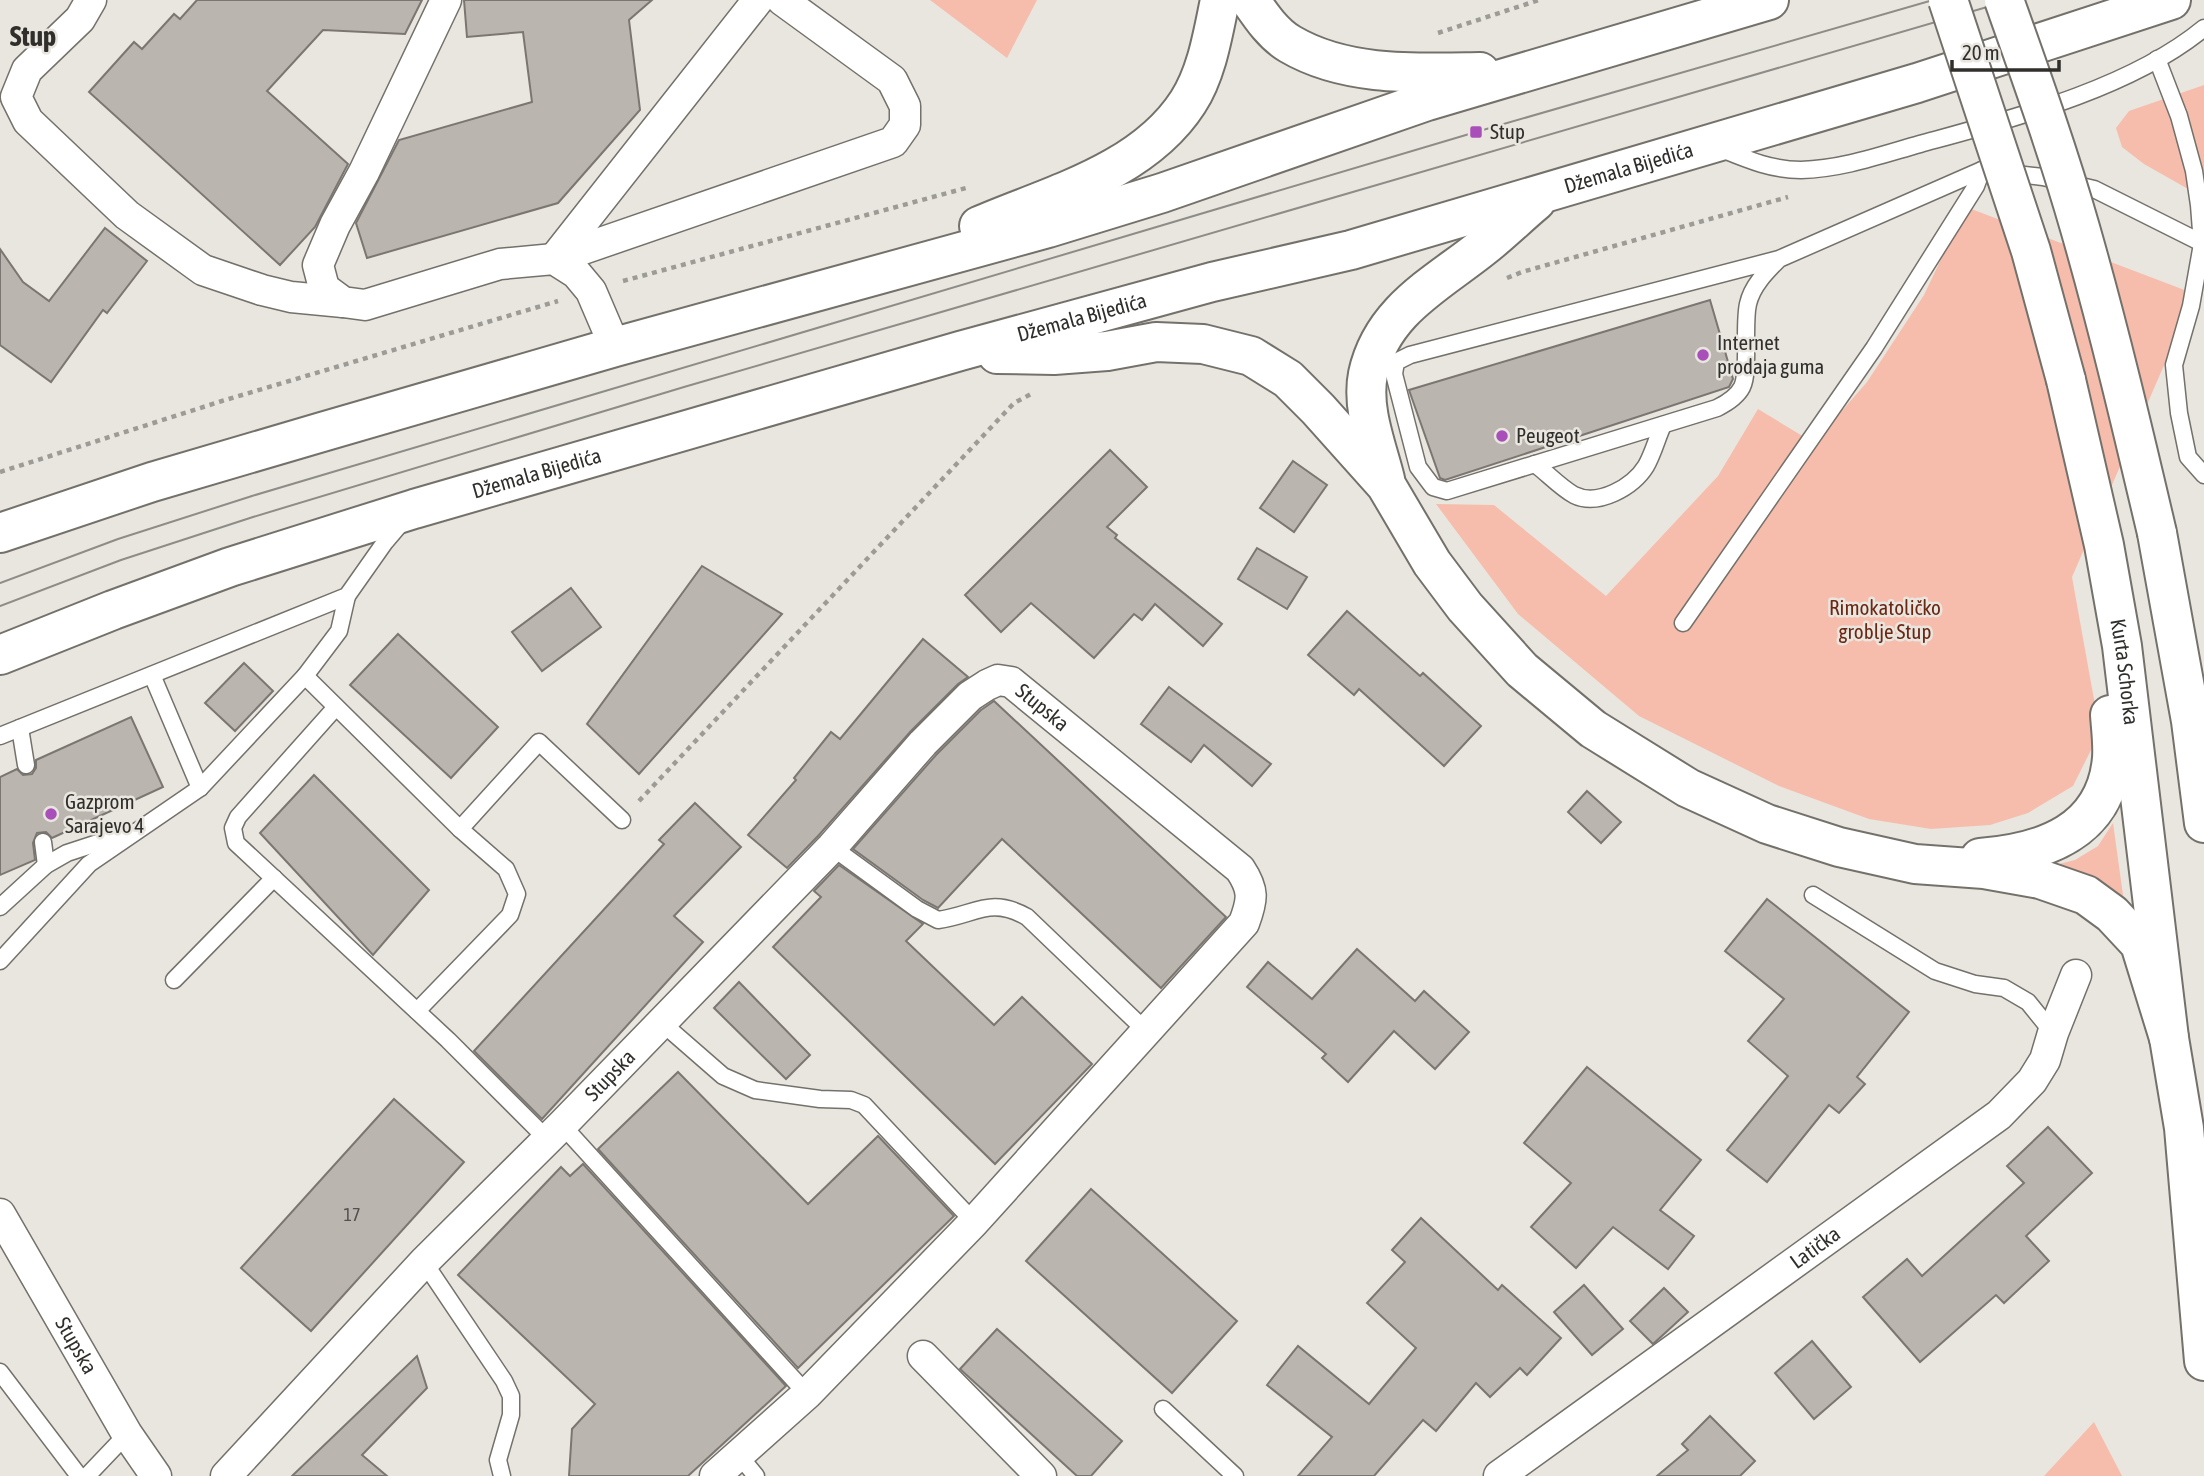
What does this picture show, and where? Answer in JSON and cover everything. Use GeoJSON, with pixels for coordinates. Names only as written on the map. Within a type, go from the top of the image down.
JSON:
{"type":"FeatureCollection","features":[{"type":"Feature","properties":{"kind":"main road"},"geometry":{"type":"LineString","coordinates":[[902,269],[967,232],[1101,175],[1157,140],[1189,102],[1211,41],[1220,0]]}},
{"type":"Feature","properties":{"kind":"main road"},"geometry":{"type":"LineString","coordinates":[[1251,0],[1263,20],[1288,43],[1321,59],[1359,69],[1520,72]]}},
{"type":"Feature","properties":{"kind":"main road","name":"Kurta Schorka"},"geometry":{"type":"LineString","coordinates":[[1948,0],[2031,251],[2066,380],[2104,545],[2122,646],[2169,1038],[2184,1128],[2204,1361]]}},
{"type":"Feature","properties":{"kind":"main road"},"geometry":{"type":"LineString","coordinates":[[2004,0],[2080,227],[2123,383],[2157,533],[2191,721],[2204,823]]}},
{"type":"Feature","properties":{"kind":"main road","name":"Džemala Bijedića"},"geometry":{"type":"LineString","coordinates":[[0,655],[230,567],[414,509],[960,351],[1212,282],[1351,250],[1917,83],[2171,0]]}},
{"type":"Feature","properties":{"kind":"main road"},"geometry":{"type":"LineString","coordinates":[[0,533],[152,482],[615,347],[902,269],[1162,193],[1427,101],[1755,2]]}},
{"type":"Feature","properties":{"kind":"main road"},"geometry":{"type":"LineString","coordinates":[[1386,485],[1369,414],[1368,376],[1377,347],[1391,324],[1419,294],[1483,247],[1544,194]]}},
{"type":"Feature","properties":{"kind":"main road"},"geometry":{"type":"LineString","coordinates":[[960,351],[1005,355],[1055,355],[1107,351],[1156,342],[1203,344],[1251,356],[1288,379],[1386,485],[1432,562],[1465,607],[1522,670],[1593,729],[1688,788],[1767,824],[1839,847],[1915,864],[1984,869],[2040,879],[2086,895],[2112,914],[2140,944],[2169,1038]]}},
{"type":"Feature","properties":{"kind":"main road"},"geometry":{"type":"LineString","coordinates":[[1915,864],[1994,857],[2041,848],[2074,831],[2092,811],[2104,791],[2112,760],[2109,689],[2122,646]]}},
{"type":"Feature","properties":{"kind":"main road"},"geometry":{"type":"LineString","coordinates":[[2179,654],[2204,693]]}},
{"type":"Feature","properties":{"kind":"street"},"geometry":{"type":"LineString","coordinates":[[91,0],[80,19],[27,70],[16,97],[28,121],[127,215],[203,270],[272,293],[365,305],[500,264],[554,259],[893,142],[905,125],[905,106],[892,80],[782,0]]}},
{"type":"Feature","properties":{"kind":"street"},"geometry":{"type":"LineString","coordinates":[[343,302],[324,288],[318,265],[446,0]]}},
{"type":"Feature","properties":{"kind":"street"},"geometry":{"type":"LineString","coordinates":[[554,259],[758,0]]}},
{"type":"Feature","properties":{"kind":"street"},"geometry":{"type":"LineString","coordinates":[[554,259],[576,272],[591,291],[615,347]]}},
{"type":"Feature","properties":{"kind":"street","name":"Stupska"},"geometry":{"type":"LineString","coordinates":[[226,1476],[424,1262],[832,847],[923,743],[970,696],[998,680],[1010,682],[1240,869],[1250,884],[1251,903],[1244,923],[974,1222],[807,1394],[747,1465],[715,1476]]}},
{"type":"Feature","properties":{"kind":"street","name":"Latička"},"geometry":{"type":"LineString","coordinates":[[1499,1476],[1999,1115],[2032,1081],[2045,1060],[2076,975]]}},
{"type":"Feature","properties":{"kind":"street","name":"Stupska"},"geometry":{"type":"LineString","coordinates":[[0,1214],[127,1434],[156,1476]]}},
{"type":"Feature","properties":{"kind":"street"},"geometry":{"type":"LineString","coordinates":[[923,1356],[1041,1476]]}},
{"type":"Feature","properties":{"kind":"lane"},"geometry":{"type":"LineString","coordinates":[[1710,145],[1770,168],[1835,168],[1955,135],[2079,96],[2187,43],[2204,29]]}},
{"type":"Feature","properties":{"kind":"lane"},"geometry":{"type":"LineString","coordinates":[[2157,59],[2179,116],[2194,171],[2203,244],[2191,306],[2174,365],[2179,413],[2188,457],[2204,475]]}},
{"type":"Feature","properties":{"kind":"lane"},"geometry":{"type":"LineString","coordinates":[[1779,259],[1762,275],[1748,302],[1744,345],[1745,373],[1742,387],[1730,402],[1447,491],[1433,487],[1418,467],[1394,374],[1396,362],[1410,355],[1779,259],[1982,170],[2043,177],[2094,189],[2203,244]]}},
{"type":"Feature","properties":{"kind":"lane"},"geometry":{"type":"LineString","coordinates":[[1683,623],[1874,348],[1976,186],[1982,170]]}},
{"type":"Feature","properties":{"kind":"lane"},"geometry":{"type":"LineString","coordinates":[[1535,464],[1575,495],[1592,499],[1609,495],[1627,485],[1645,467],[1663,425]]}},
{"type":"Feature","properties":{"kind":"lane"},"geometry":{"type":"LineString","coordinates":[[0,961],[89,864],[200,788],[305,676],[340,631],[347,596],[385,542],[414,509]]}},
{"type":"Feature","properties":{"kind":"lane"},"geometry":{"type":"LineString","coordinates":[[0,736],[347,596]]}},
{"type":"Feature","properties":{"kind":"lane"},"geometry":{"type":"LineString","coordinates":[[152,675],[200,788]]}},
{"type":"Feature","properties":{"kind":"lane"},"geometry":{"type":"LineString","coordinates":[[305,676],[460,829],[506,869],[517,894],[510,915],[417,1011]]}},
{"type":"Feature","properties":{"kind":"lane"},"geometry":{"type":"LineString","coordinates":[[336,707],[238,817],[233,828],[236,843],[417,1011],[554,1132],[807,1394]]}},
{"type":"Feature","properties":{"kind":"lane"},"geometry":{"type":"LineString","coordinates":[[20,728],[26,765]]}},
{"type":"Feature","properties":{"kind":"lane"},"geometry":{"type":"LineString","coordinates":[[460,829],[538,742],[622,820]]}},
{"type":"Feature","properties":{"kind":"lane"},"geometry":{"type":"LineString","coordinates":[[0,907],[46,865],[68,853],[141,829]]}},
{"type":"Feature","properties":{"kind":"lane"},"geometry":{"type":"LineString","coordinates":[[43,842],[46,865]]}},
{"type":"Feature","properties":{"kind":"lane"},"geometry":{"type":"LineString","coordinates":[[832,847],[916,908],[938,920],[995,906],[1012,908],[1027,917],[1146,1031]]}},
{"type":"Feature","properties":{"kind":"lane"},"geometry":{"type":"LineString","coordinates":[[174,980],[274,878]]}},
{"type":"Feature","properties":{"kind":"lane"},"geometry":{"type":"LineString","coordinates":[[1813,895],[1935,971],[1975,984],[2004,988],[2028,1002],[2053,1033]]}},
{"type":"Feature","properties":{"kind":"lane"},"geometry":{"type":"LineString","coordinates":[[661,1022],[723,1076],[755,1090],[820,1099],[851,1100],[864,1105],[974,1222]]}},
{"type":"Feature","properties":{"kind":"lane"},"geometry":{"type":"LineString","coordinates":[[424,1262],[504,1381],[511,1396],[511,1415],[498,1460],[502,1476]]}},
{"type":"Feature","properties":{"kind":"lane"},"geometry":{"type":"LineString","coordinates":[[0,1372],[79,1476]]}},
{"type":"Feature","properties":{"kind":"lane"},"geometry":{"type":"LineString","coordinates":[[1163,1409],[1235,1476]]}},
{"type":"Feature","properties":{"kind":"lane"},"geometry":{"type":"LineString","coordinates":[[87,1476],[127,1434]]}},
{"type":"Feature","properties":{"kind":"path"},"geometry":{"type":"LineString","coordinates":[[1426,37],[1539,0]]}},
{"type":"Feature","properties":{"kind":"path"},"geometry":{"type":"LineString","coordinates":[[1499,282],[1522,272],[1799,194]]}},
{"type":"Feature","properties":{"kind":"path"},"geometry":{"type":"LineString","coordinates":[[622,820],[1014,403],[1035,392]]}},
{"type":"Feature","properties":{"kind":"green space"},"geometry":{"type":"Polygon","coordinates":[[[930,0],[1037,0],[1007,58],[930,0]]]}},
{"type":"Feature","properties":{"kind":"green space"},"geometry":{"type":"Polygon","coordinates":[[[2204,85],[2204,198],[2144,164],[2122,147],[2116,128],[2129,111],[2204,85]]]}},
{"type":"Feature","properties":{"kind":"green space","name":"Rimokatoličko groblje Stup"},"geometry":{"type":"Polygon","coordinates":[[[1966,207],[2195,294],[2072,577],[2095,705],[2097,738],[2073,786],[2028,813],[1990,825],[1931,829],[1869,819],[1779,786],[1639,716],[1518,614],[1436,504],[1494,505],[1606,596],[1718,476],[1758,409],[1814,443],[1867,382],[1924,295],[1966,207]]]}},
{"type":"Feature","properties":{"kind":"green space"},"geometry":{"type":"Polygon","coordinates":[[[2113,823],[2127,924],[2039,869],[2075,860],[2098,846],[2113,823]]]}},
{"type":"Feature","properties":{"kind":"green space"},"geometry":{"type":"Polygon","coordinates":[[[2094,1422],[2122,1476],[2044,1476],[2094,1422]]]}},
{"type":"Feature","properties":{"kind":"building"},"geometry":{"type":"Polygon","coordinates":[[[197,0],[422,0],[405,34],[323,30],[267,91],[348,164],[315,227],[280,265],[89,92],[134,42],[142,49],[174,14],[180,19],[197,0]]]}},
{"type":"Feature","properties":{"kind":"building"},"geometry":{"type":"Polygon","coordinates":[[[464,0],[652,0],[629,20],[640,110],[558,203],[367,258],[356,223],[399,140],[532,102],[523,32],[467,37],[464,0]]]}},
{"type":"Feature","properties":{"kind":"building"},"geometry":{"type":"Polygon","coordinates":[[[105,228],[147,261],[107,313],[103,310],[51,382],[0,345],[0,249],[23,282],[49,301],[105,228]]]}},
{"type":"Feature","properties":{"kind":"building","name":"Peugeot"},"geometry":{"type":"Polygon","coordinates":[[[1710,300],[1733,379],[1729,387],[1445,480],[1440,478],[1409,390],[1710,300]]]}},
{"type":"Feature","properties":{"kind":"building"},"geometry":{"type":"Polygon","coordinates":[[[1110,450],[1147,487],[1107,527],[1117,535],[1115,538],[1222,624],[1203,646],[1155,604],[1142,620],[1134,614],[1094,658],[1031,603],[1001,632],[965,595],[1110,450]]]}},
{"type":"Feature","properties":{"kind":"building"},"geometry":{"type":"Polygon","coordinates":[[[1293,461],[1327,485],[1294,532],[1260,508],[1293,461]]]}},
{"type":"Feature","properties":{"kind":"building"},"geometry":{"type":"Polygon","coordinates":[[[1257,548],[1307,577],[1287,609],[1238,579],[1257,548]]]}},
{"type":"Feature","properties":{"kind":"building"},"geometry":{"type":"Polygon","coordinates":[[[702,566],[782,614],[639,774],[587,724],[702,566]]]}},
{"type":"Feature","properties":{"kind":"building"},"geometry":{"type":"Polygon","coordinates":[[[571,588],[601,627],[542,671],[512,632],[571,588]]]}},
{"type":"Feature","properties":{"kind":"building"},"geometry":{"type":"Polygon","coordinates":[[[1347,611],[1420,676],[1423,673],[1481,726],[1444,766],[1359,689],[1354,695],[1308,655],[1347,611]]]}},
{"type":"Feature","properties":{"kind":"building"},"geometry":{"type":"Polygon","coordinates":[[[398,634],[498,727],[451,778],[350,685],[398,634]]]}},
{"type":"Feature","properties":{"kind":"building"},"geometry":{"type":"Polygon","coordinates":[[[923,639],[968,677],[911,731],[787,868],[748,835],[796,780],[794,778],[831,732],[840,739],[923,639]]]}},
{"type":"Feature","properties":{"kind":"building"},"geometry":{"type":"Polygon","coordinates":[[[244,663],[273,691],[235,731],[205,703],[244,663]]]}},
{"type":"Feature","properties":{"kind":"building"},"geometry":{"type":"Polygon","coordinates":[[[1169,687],[1271,764],[1252,786],[1204,745],[1191,762],[1141,724],[1169,687]]]}},
{"type":"Feature","properties":{"kind":"building"},"geometry":{"type":"Polygon","coordinates":[[[994,701],[1226,917],[1161,988],[1002,839],[938,908],[853,849],[936,755],[981,710],[994,701]]]}},
{"type":"Feature","properties":{"kind":"building","name":"Gazprom Sarajevo 4"},"geometry":{"type":"Polygon","coordinates":[[[131,717],[163,787],[52,838],[46,832],[37,833],[33,843],[35,860],[0,875],[0,777],[17,769],[23,775],[32,774],[36,768],[36,760],[131,717]]]}},
{"type":"Feature","properties":{"kind":"building"},"geometry":{"type":"Polygon","coordinates":[[[314,775],[429,890],[373,955],[260,833],[314,775]]]}},
{"type":"Feature","properties":{"kind":"building"},"geometry":{"type":"Polygon","coordinates":[[[1587,791],[1621,822],[1601,843],[1568,812],[1587,791]]]}},
{"type":"Feature","properties":{"kind":"building"},"geometry":{"type":"Polygon","coordinates":[[[695,803],[741,847],[674,916],[703,942],[542,1119],[474,1051],[664,844],[659,840],[695,803]]]}},
{"type":"Feature","properties":{"kind":"building"},"geometry":{"type":"Polygon","coordinates":[[[839,865],[923,924],[906,941],[994,1025],[1022,997],[1092,1064],[995,1164],[773,947],[821,897],[814,891],[839,865]]]}},
{"type":"Feature","properties":{"kind":"building"},"geometry":{"type":"Polygon","coordinates":[[[1767,899],[1909,1012],[1857,1077],[1865,1084],[1839,1113],[1829,1105],[1767,1182],[1727,1150],[1788,1076],[1748,1041],[1784,999],[1725,951],[1767,899]]]}},
{"type":"Feature","properties":{"kind":"building"},"geometry":{"type":"Polygon","coordinates":[[[1357,949],[1415,1001],[1424,991],[1469,1032],[1435,1069],[1394,1031],[1348,1082],[1322,1058],[1326,1054],[1247,987],[1268,962],[1312,999],[1357,949]]]}},
{"type":"Feature","properties":{"kind":"building"},"geometry":{"type":"Polygon","coordinates":[[[739,982],[810,1055],[786,1079],[714,1008],[739,982]]]}},
{"type":"Feature","properties":{"kind":"building"},"geometry":{"type":"Polygon","coordinates":[[[1587,1067],[1701,1160],[1660,1210],[1694,1236],[1668,1269],[1613,1227],[1576,1268],[1531,1227],[1571,1183],[1524,1143],[1587,1067]]]}},
{"type":"Feature","properties":{"kind":"building"},"geometry":{"type":"Polygon","coordinates":[[[678,1072],[808,1204],[878,1136],[954,1216],[798,1368],[598,1149],[678,1072]]]}},
{"type":"Feature","properties":{"kind":"building"},"geometry":{"type":"Polygon","coordinates":[[[394,1099],[464,1162],[311,1331],[241,1268],[394,1099]]]}},
{"type":"Feature","properties":{"kind":"building"},"geometry":{"type":"Polygon","coordinates":[[[2048,1127],[2092,1173],[2026,1236],[2049,1261],[2004,1303],[1996,1295],[1920,1362],[1863,1297],[1907,1259],[1922,1276],[2024,1183],[2007,1166],[2048,1127]]]}},
{"type":"Feature","properties":{"kind":"building"},"geometry":{"type":"Polygon","coordinates":[[[583,1164],[786,1386],[688,1476],[569,1476],[572,1429],[595,1404],[458,1275],[561,1167],[570,1176],[583,1164]]]}},
{"type":"Feature","properties":{"kind":"building"},"geometry":{"type":"Polygon","coordinates":[[[1091,1189],[1237,1321],[1172,1393],[1026,1261],[1091,1189]]]}},
{"type":"Feature","properties":{"kind":"building"},"geometry":{"type":"Polygon","coordinates":[[[1421,1218],[1498,1290],[1502,1285],[1561,1338],[1527,1375],[1520,1368],[1490,1397],[1476,1383],[1436,1431],[1423,1420],[1374,1476],[1298,1476],[1332,1437],[1267,1385],[1298,1346],[1369,1404],[1416,1348],[1367,1303],[1405,1262],[1392,1250],[1421,1218]]]}},
{"type":"Feature","properties":{"kind":"building"},"geometry":{"type":"Polygon","coordinates":[[[1584,1285],[1623,1329],[1592,1355],[1554,1312],[1584,1285]]]}},
{"type":"Feature","properties":{"kind":"building"},"geometry":{"type":"Polygon","coordinates":[[[1664,1288],[1688,1312],[1653,1344],[1630,1321],[1664,1288]]]}},
{"type":"Feature","properties":{"kind":"building"},"geometry":{"type":"Polygon","coordinates":[[[997,1329],[1122,1441],[1091,1476],[1077,1476],[960,1369],[997,1329]]]}},
{"type":"Feature","properties":{"kind":"building"},"geometry":{"type":"Polygon","coordinates":[[[1812,1341],[1851,1387],[1814,1419],[1775,1373],[1812,1341]]]}},
{"type":"Feature","properties":{"kind":"building"},"geometry":{"type":"Polygon","coordinates":[[[417,1356],[427,1388],[362,1455],[387,1476],[292,1476],[417,1356]]]}},
{"type":"Feature","properties":{"kind":"building"},"geometry":{"type":"Polygon","coordinates":[[[1710,1416],[1755,1461],[1740,1476],[1657,1476],[1688,1450],[1682,1444],[1710,1416]]]}},
{"type":"Feature","properties":{"kind":"tram line"},"geometry":{"type":"LineString","coordinates":[[0,583],[118,539],[252,496],[1476,132],[1933,0]]}},
{"type":"Feature","properties":{"kind":"tram line"},"geometry":{"type":"LineString","coordinates":[[0,606],[121,560],[253,517],[684,387],[2011,0]]}},
{"type":"Feature","properties":{"kind":"place","name":"Stup"},"geometry":{"type":"Point","coordinates":[1476,132]}},
{"type":"Feature","properties":{"kind":"place","name":"Internet prodaja guma"},"geometry":{"type":"Point","coordinates":[1703,355]}},
{"type":"Feature","properties":{"kind":"place","name":"Peugeot"},"geometry":{"type":"Point","coordinates":[1502,436]}},
{"type":"Feature","properties":{"kind":"place","name":"Gazprom Sarajevo 4"},"geometry":{"type":"Point","coordinates":[51,814]}},
{"type":"Feature","properties":{"kind":"district","name":"Stup"},"geometry":{"type":"Point","coordinates":[33,36]}}]}
